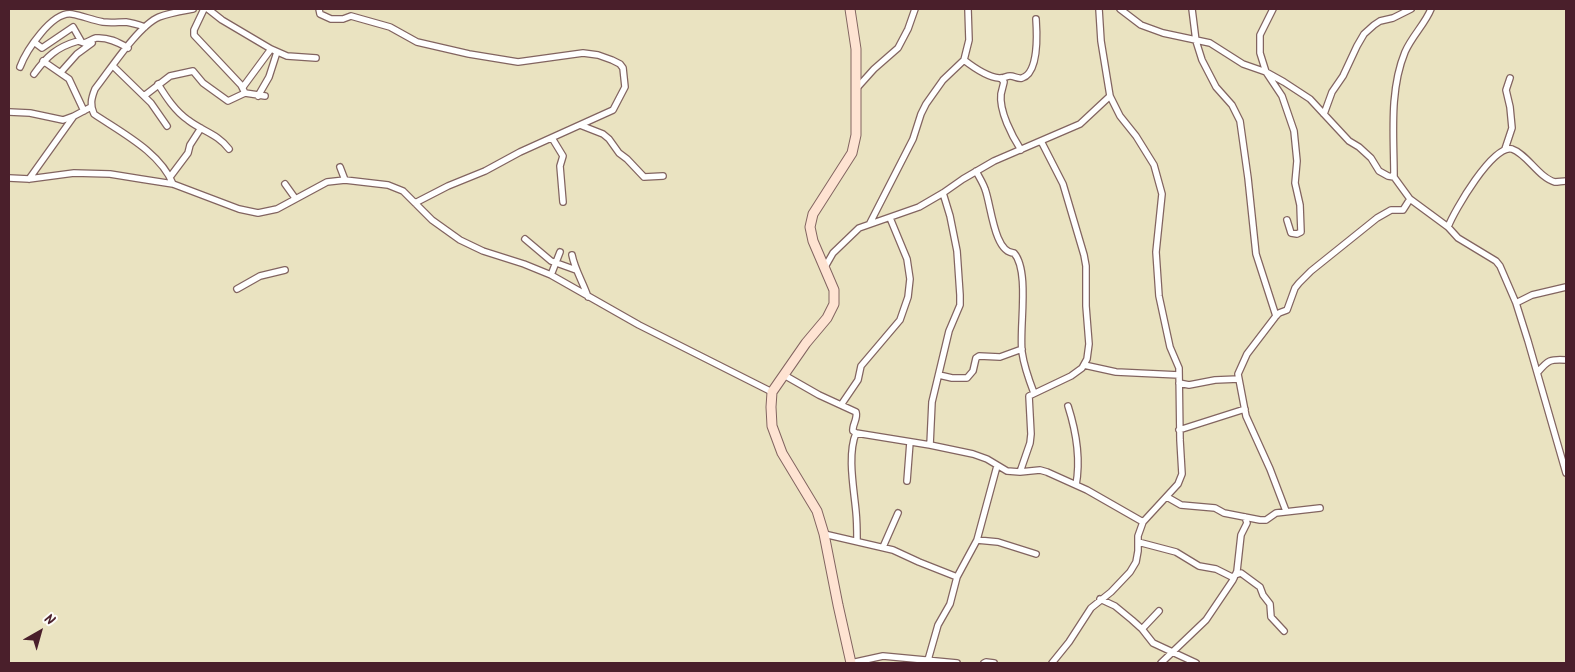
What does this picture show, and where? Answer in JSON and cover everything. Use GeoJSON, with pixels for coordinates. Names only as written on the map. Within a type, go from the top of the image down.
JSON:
{"type":"FeatureCollection","features":[{"type":"Feature","properties":{"kind":"main road"},"geometry":{"type":"LineString","coordinates":[[850,9],[856,49],[856,135],[852,153],[813,214],[810,227],[813,241],[834,290],[834,304],[827,318],[806,343],[772,392],[772,426],[782,453],[817,511],[824,534],[851,663]]}},
{"type":"Feature","properties":{"kind":"street"},"geometry":{"type":"LineString","coordinates":[[173,184],[156,159],[94,114],[91,107],[91,98],[95,89],[150,22],[160,17],[193,9]]}},
{"type":"Feature","properties":{"kind":"street"},"geometry":{"type":"LineString","coordinates":[[204,9],[194,30],[194,35],[244,90],[258,96],[266,96]]}},
{"type":"Feature","properties":{"kind":"street"},"geometry":{"type":"LineString","coordinates":[[208,9],[236,29],[271,49],[287,56],[316,58]]}},
{"type":"Feature","properties":{"kind":"street"},"geometry":{"type":"LineString","coordinates":[[318,9],[320,14],[331,19],[343,19],[351,16],[390,28],[416,42],[469,54],[518,62],[583,53],[598,55],[620,64],[624,68],[625,88],[613,110],[520,152],[485,171],[448,186],[415,203]]}},
{"type":"Feature","properties":{"kind":"street"},"geometry":{"type":"LineString","coordinates":[[856,89],[874,69],[898,48],[908,29],[915,9]]}},
{"type":"Feature","properties":{"kind":"street"},"geometry":{"type":"LineString","coordinates":[[870,223],[913,139],[926,104],[943,80],[964,60],[970,40],[968,9]]}},
{"type":"Feature","properties":{"kind":"street"},"geometry":{"type":"LineString","coordinates":[[1052,663],[1092,608],[1130,572],[1136,562],[1143,522],[1167,497],[1182,477],[1179,430],[1179,375],[1176,360],[1170,347],[1159,296],[1156,252],[1162,194],[1158,177],[1146,151],[1120,116],[1110,96],[1101,41],[1099,9]]}},
{"type":"Feature","properties":{"kind":"street"},"geometry":{"type":"LineString","coordinates":[[1120,9],[1141,25],[1163,33],[1210,43],[1243,64],[1266,72],[1310,99],[1349,141],[1371,158],[1379,171],[1394,177]]}},
{"type":"Feature","properties":{"kind":"street"},"geometry":{"type":"LineString","coordinates":[[1192,9],[1196,40],[1202,60],[1216,87],[1232,105],[1240,121],[1256,254],[1276,316]]}},
{"type":"Feature","properties":{"kind":"street"},"geometry":{"type":"LineString","coordinates":[[1273,9],[1260,35],[1260,53],[1266,72],[1282,96],[1294,131],[1297,160],[1295,184],[1300,206],[1301,232],[1291,233],[1287,220]]}},
{"type":"Feature","properties":{"kind":"street"},"geometry":{"type":"LineString","coordinates":[[1324,114],[1332,92],[1343,76],[1364,34],[1380,21],[1393,18],[1411,9]]}},
{"type":"Feature","properties":{"kind":"street"},"geometry":{"type":"LineString","coordinates":[[1431,9],[1407,49],[1397,77],[1394,106],[1394,177],[1410,199],[1448,227],[1458,238],[1490,257],[1500,266],[1516,303],[1538,372],[1566,473]]}},
{"type":"Feature","properties":{"kind":"street"},"geometry":{"type":"LineString","coordinates":[[20,67],[34,42],[54,20],[63,15],[72,14],[95,20],[127,22],[146,27]]}},
{"type":"Feature","properties":{"kind":"street"},"geometry":{"type":"LineString","coordinates":[[964,60],[979,70],[1002,78],[1011,76],[1018,79],[1026,76],[1031,68],[1038,40],[1036,19]]}},
{"type":"Feature","properties":{"kind":"street"},"geometry":{"type":"LineString","coordinates":[[34,42],[42,48],[73,27],[80,41],[84,44],[94,38],[116,41],[128,48]]}},
{"type":"Feature","properties":{"kind":"street"},"geometry":{"type":"LineString","coordinates":[[61,72],[77,54],[92,44],[94,38]]}},
{"type":"Feature","properties":{"kind":"street"},"geometry":{"type":"LineString","coordinates":[[34,74],[44,61],[60,48],[80,41]]}},
{"type":"Feature","properties":{"kind":"street"},"geometry":{"type":"LineString","coordinates":[[144,96],[170,76],[193,72],[203,83],[228,101],[244,90],[271,49]]}},
{"type":"Feature","properties":{"kind":"street"},"geometry":{"type":"LineString","coordinates":[[258,96],[269,77],[278,52]]}},
{"type":"Feature","properties":{"kind":"street"},"geometry":{"type":"LineString","coordinates":[[44,61],[69,79],[84,111]]}},
{"type":"Feature","properties":{"kind":"street"},"geometry":{"type":"LineString","coordinates":[[113,66],[151,103],[167,126]]}},
{"type":"Feature","properties":{"kind":"street"},"geometry":{"type":"LineString","coordinates":[[1002,78],[1004,82],[1001,94],[1002,103],[1009,128],[1021,150]]}},
{"type":"Feature","properties":{"kind":"street"},"geometry":{"type":"LineString","coordinates":[[1504,149],[1512,128],[1506,90],[1510,78]]}},
{"type":"Feature","properties":{"kind":"street"},"geometry":{"type":"LineString","coordinates":[[158,84],[182,116],[219,138],[229,149]]}},
{"type":"Feature","properties":{"kind":"street"},"geometry":{"type":"LineString","coordinates":[[825,268],[833,253],[859,228],[919,207],[994,161],[1080,124],[1110,96]]}},
{"type":"Feature","properties":{"kind":"street"},"geometry":{"type":"LineString","coordinates":[[9,112],[30,113],[63,120],[91,107]]}},
{"type":"Feature","properties":{"kind":"street"},"geometry":{"type":"LineString","coordinates":[[29,179],[74,116]]}},
{"type":"Feature","properties":{"kind":"street"},"geometry":{"type":"LineString","coordinates":[[580,124],[603,134],[619,153],[644,177],[663,176]]}},
{"type":"Feature","properties":{"kind":"street"},"geometry":{"type":"LineString","coordinates":[[170,177],[188,153],[190,144],[200,128]]}},
{"type":"Feature","properties":{"kind":"street"},"geometry":{"type":"LineString","coordinates":[[552,138],[563,156],[560,166],[563,202]]}},
{"type":"Feature","properties":{"kind":"street"},"geometry":{"type":"LineString","coordinates":[[1020,472],[1030,443],[1029,399],[1034,393],[1071,376],[1084,365],[1087,360],[1089,344],[1085,261],[1080,237],[1063,184],[1041,140]]}},
{"type":"Feature","properties":{"kind":"street"},"geometry":{"type":"LineString","coordinates":[[1448,227],[1452,216],[1481,172],[1498,152],[1504,149],[1510,148],[1555,182],[1566,181]]}},
{"type":"Feature","properties":{"kind":"street"},"geometry":{"type":"LineString","coordinates":[[340,167],[346,180]]}},
{"type":"Feature","properties":{"kind":"street"},"geometry":{"type":"LineString","coordinates":[[976,171],[985,188],[995,230],[1002,247],[1010,253],[1014,253],[1018,260],[1022,284],[1022,349],[1034,393]]}},
{"type":"Feature","properties":{"kind":"street"},"geometry":{"type":"LineString","coordinates":[[9,178],[29,179],[74,173],[110,174],[173,184],[239,209],[258,213],[276,208],[327,182],[346,180],[388,185],[402,191],[432,220],[460,240],[483,251],[524,264],[551,276],[639,325],[772,392]]}},
{"type":"Feature","properties":{"kind":"street"},"geometry":{"type":"LineString","coordinates":[[285,184],[296,198]]}},
{"type":"Feature","properties":{"kind":"street"},"geometry":{"type":"LineString","coordinates":[[930,445],[932,402],[949,332],[960,305],[957,251],[943,193]]}},
{"type":"Feature","properties":{"kind":"street"},"geometry":{"type":"LineString","coordinates":[[1286,511],[1245,409],[1239,370],[1247,354],[1276,316],[1287,310],[1295,288],[1310,271],[1377,218],[1390,210],[1403,210],[1410,199]]}},
{"type":"Feature","properties":{"kind":"street"},"geometry":{"type":"LineString","coordinates":[[842,405],[858,380],[860,366],[900,320],[908,297],[910,279],[907,259],[890,218]]}},
{"type":"Feature","properties":{"kind":"street"},"geometry":{"type":"LineString","coordinates":[[525,239],[551,261],[576,270]]}},
{"type":"Feature","properties":{"kind":"street"},"geometry":{"type":"LineString","coordinates":[[551,276],[560,252]]}},
{"type":"Feature","properties":{"kind":"street"},"geometry":{"type":"LineString","coordinates":[[572,255],[576,270],[582,279],[588,297]]}},
{"type":"Feature","properties":{"kind":"street"},"geometry":{"type":"LineString","coordinates":[[237,289],[260,276],[285,270]]}},
{"type":"Feature","properties":{"kind":"street"},"geometry":{"type":"LineString","coordinates":[[1516,303],[1532,295],[1566,287]]}},
{"type":"Feature","properties":{"kind":"street"},"geometry":{"type":"LineString","coordinates":[[939,375],[952,378],[967,378],[973,370],[976,358],[979,356],[1000,357],[1022,349]]}},
{"type":"Feature","properties":{"kind":"street"},"geometry":{"type":"LineString","coordinates":[[1538,372],[1546,362],[1553,359],[1566,360]]}},
{"type":"Feature","properties":{"kind":"street"},"geometry":{"type":"LineString","coordinates":[[1084,365],[1116,372],[1179,375]]}},
{"type":"Feature","properties":{"kind":"street"},"geometry":{"type":"LineString","coordinates":[[784,375],[819,395],[856,412],[857,415],[853,428],[853,431],[856,433],[930,445],[988,459],[1007,471],[1040,470],[1047,472],[1076,485],[1143,522]]}},
{"type":"Feature","properties":{"kind":"street"},"geometry":{"type":"LineString","coordinates":[[1179,383],[1189,385],[1215,380],[1239,379]]}},
{"type":"Feature","properties":{"kind":"street"},"geometry":{"type":"LineString","coordinates":[[1068,406],[1074,425],[1077,448],[1078,475],[1076,485]]}},
{"type":"Feature","properties":{"kind":"street"},"geometry":{"type":"LineString","coordinates":[[1179,430],[1245,409]]}},
{"type":"Feature","properties":{"kind":"street"},"geometry":{"type":"LineString","coordinates":[[856,433],[853,441],[852,470],[857,540]]}},
{"type":"Feature","properties":{"kind":"street"},"geometry":{"type":"LineString","coordinates":[[906,481],[910,442]]}},
{"type":"Feature","properties":{"kind":"street"},"geometry":{"type":"LineString","coordinates":[[928,660],[938,625],[950,604],[957,577],[976,540],[997,466]]}},
{"type":"Feature","properties":{"kind":"street"},"geometry":{"type":"LineString","coordinates":[[1167,497],[1181,505],[1215,508],[1224,513],[1245,518],[1266,520],[1274,513],[1320,508]]}},
{"type":"Feature","properties":{"kind":"street"},"geometry":{"type":"LineString","coordinates":[[883,547],[898,513]]}},
{"type":"Feature","properties":{"kind":"street"},"geometry":{"type":"LineString","coordinates":[[1161,663],[1206,620],[1235,576],[1241,535],[1247,524],[1245,518]]}},
{"type":"Feature","properties":{"kind":"street"},"geometry":{"type":"LineString","coordinates":[[824,534],[857,540],[893,550],[957,577]]}},
{"type":"Feature","properties":{"kind":"street"},"geometry":{"type":"LineString","coordinates":[[976,540],[998,542],[1036,554]]}},
{"type":"Feature","properties":{"kind":"street"},"geometry":{"type":"LineString","coordinates":[[1138,542],[1176,552],[1199,566],[1216,569],[1235,576],[1241,573],[1260,587],[1270,604],[1271,617],[1284,631]]}},
{"type":"Feature","properties":{"kind":"street"},"geometry":{"type":"LineString","coordinates":[[1100,599],[1115,606],[1142,628],[1153,643],[1196,663]]}},
{"type":"Feature","properties":{"kind":"street"},"geometry":{"type":"LineString","coordinates":[[1142,628],[1160,611]]}},
{"type":"Feature","properties":{"kind":"street"},"geometry":{"type":"LineString","coordinates":[[851,663],[883,656],[958,663]]}},
{"type":"Feature","properties":{"kind":"street"},"geometry":{"type":"LineString","coordinates":[[984,663],[994,663]]}}]}
